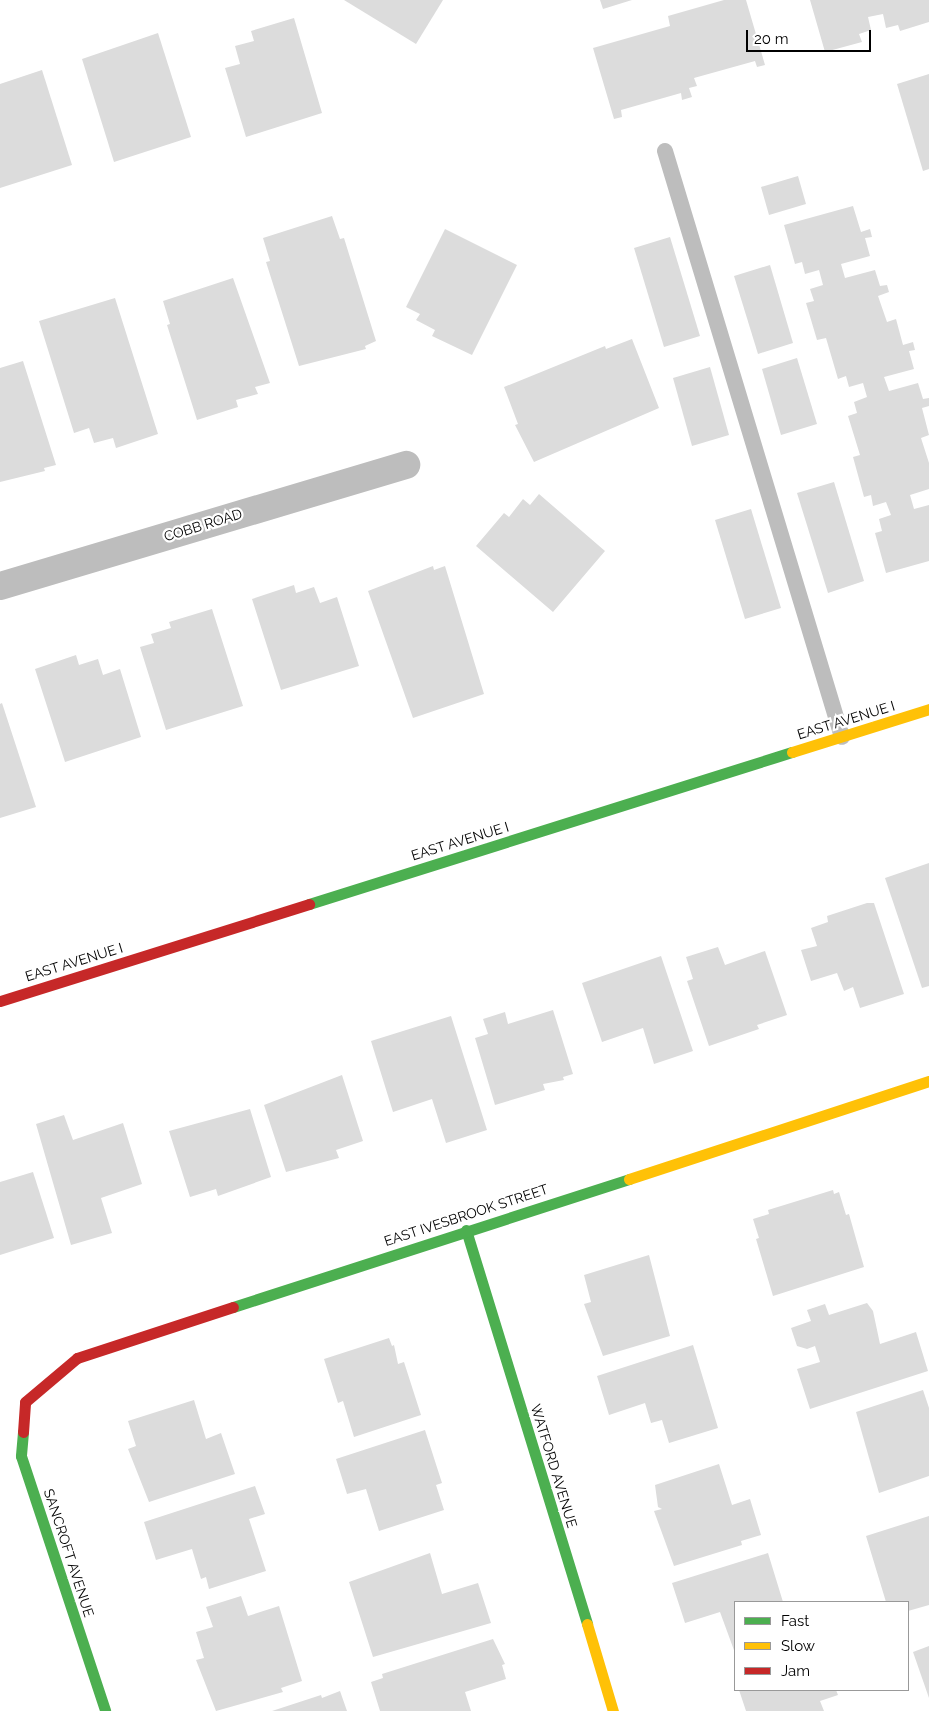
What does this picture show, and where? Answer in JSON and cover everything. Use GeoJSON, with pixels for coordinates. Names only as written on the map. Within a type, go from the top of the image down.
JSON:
{"type":"FeatureCollection","features":[{"type":"Feature","properties":{"kind":"street","name":"COBB ROAD"},"geometry":{"type":"LineString","coordinates":[[0,586],[406,465]]}},
{"type":"Feature","properties":{"kind":"street","name":"EAST AVENUE I"},"geometry":{"type":"LineString","coordinates":[[0,1001],[929,709]]}},
{"type":"Feature","properties":{"kind":"street","name":"EAST IVESBROOK STREET"},"geometry":{"type":"LineString","coordinates":[[25,1402],[77,1358],[929,1081]]}},
{"type":"Feature","properties":{"kind":"street","name":"WATFORD AVENUE"},"geometry":{"type":"LineString","coordinates":[[466,1230],[613,1711]]}},
{"type":"Feature","properties":{"kind":"street","name":"SANCROFT AVENUE"},"geometry":{"type":"LineString","coordinates":[[25,1402],[21,1456],[104,1711]]}},
{"type":"Feature","properties":{"kind":"lane"},"geometry":{"type":"LineString","coordinates":[[665,151],[842,736]]}},
{"type":"Feature","properties":{"kind":"building"},"geometry":{"type":"Polygon","coordinates":[[[344,0],[443,0],[416,44],[344,0]]]}},
{"type":"Feature","properties":{"kind":"building"},"geometry":{"type":"Polygon","coordinates":[[[600,0],[632,0],[603,9],[600,0]]]}},
{"type":"Feature","properties":{"kind":"building"},"geometry":{"type":"Polygon","coordinates":[[[724,0],[746,0],[765,65],[757,67],[755,61],[694,78],[697,86],[689,88],[692,97],[682,100],[681,93],[621,110],[622,117],[614,119],[593,48],[670,26],[668,16],[724,0]]]}},
{"type":"Feature","properties":{"kind":"building"},"geometry":{"type":"Polygon","coordinates":[[[810,0],[929,0],[929,22],[900,31],[898,25],[886,28],[883,14],[868,17],[871,30],[859,34],[862,42],[825,52],[810,0]]]}},
{"type":"Feature","properties":{"kind":"building"},"geometry":{"type":"Polygon","coordinates":[[[294,18],[322,113],[246,137],[225,68],[240,64],[235,46],[254,41],[251,31],[294,18]]]}},
{"type":"Feature","properties":{"kind":"building"},"geometry":{"type":"Polygon","coordinates":[[[158,33],[191,137],[114,162],[82,59],[158,33]]]}},
{"type":"Feature","properties":{"kind":"building"},"geometry":{"type":"Polygon","coordinates":[[[42,70],[72,165],[0,188],[0,84],[42,70]]]}},
{"type":"Feature","properties":{"kind":"building"},"geometry":{"type":"Polygon","coordinates":[[[929,74],[929,169],[923,171],[897,84],[929,74]]]}},
{"type":"Feature","properties":{"kind":"building"},"geometry":{"type":"Polygon","coordinates":[[[798,176],[806,204],[769,215],[761,187],[798,176]]]}},
{"type":"Feature","properties":{"kind":"building"},"geometry":{"type":"Polygon","coordinates":[[[853,206],[861,232],[870,229],[872,237],[865,238],[870,256],[841,264],[845,278],[875,270],[880,286],[887,285],[889,292],[878,296],[887,322],[896,319],[903,345],[913,342],[915,350],[909,351],[914,369],[884,377],[889,391],[918,383],[923,399],[929,398],[929,406],[922,408],[929,435],[921,438],[929,463],[929,489],[910,495],[914,509],[929,505],[929,561],[886,573],[875,533],[882,531],[879,519],[891,515],[886,502],[873,506],[871,495],[864,497],[853,457],[860,455],[848,416],[857,413],[854,402],[867,397],[863,383],[849,387],[846,376],[838,379],[826,338],[817,340],[806,303],[814,301],[810,289],[823,285],[819,270],[805,274],[802,262],[795,264],[784,225],[853,206]]]}},
{"type":"Feature","properties":{"kind":"building"},"geometry":{"type":"Polygon","coordinates":[[[332,216],[340,239],[344,238],[376,341],[365,346],[366,349],[299,366],[266,262],[270,261],[263,238],[332,216]]]}},
{"type":"Feature","properties":{"kind":"building"},"geometry":{"type":"Polygon","coordinates":[[[445,229],[517,265],[472,355],[432,336],[435,330],[416,320],[420,314],[406,307],[445,229]]]}},
{"type":"Feature","properties":{"kind":"building"},"geometry":{"type":"Polygon","coordinates":[[[670,237],[700,336],[664,347],[634,248],[670,237]]]}},
{"type":"Feature","properties":{"kind":"building"},"geometry":{"type":"Polygon","coordinates":[[[770,265],[793,343],[758,354],[734,276],[770,265]]]}},
{"type":"Feature","properties":{"kind":"building"},"geometry":{"type":"Polygon","coordinates":[[[233,278],[270,383],[255,387],[258,394],[236,400],[238,407],[197,420],[167,325],[170,324],[163,301],[233,278]]]}},
{"type":"Feature","properties":{"kind":"building"},"geometry":{"type":"Polygon","coordinates":[[[115,298],[158,434],[116,448],[113,438],[94,443],[89,428],[74,433],[39,321],[115,298]]]}},
{"type":"Feature","properties":{"kind":"building"},"geometry":{"type":"Polygon","coordinates":[[[632,339],[659,408],[534,462],[515,425],[518,424],[504,387],[605,346],[606,349],[632,339]]]}},
{"type":"Feature","properties":{"kind":"building"},"geometry":{"type":"Polygon","coordinates":[[[797,358],[817,424],[781,435],[762,369],[797,358]]]}},
{"type":"Feature","properties":{"kind":"building"},"geometry":{"type":"Polygon","coordinates":[[[23,361],[56,465],[44,468],[45,471],[0,482],[0,368],[23,361]]]}},
{"type":"Feature","properties":{"kind":"building"},"geometry":{"type":"Polygon","coordinates":[[[710,367],[729,435],[692,446],[673,378],[710,367]]]}},
{"type":"Feature","properties":{"kind":"building"},"geometry":{"type":"Polygon","coordinates":[[[834,482],[864,581],[828,593],[797,493],[834,482]]]}},
{"type":"Feature","properties":{"kind":"building"},"geometry":{"type":"Polygon","coordinates":[[[539,494],[605,551],[553,612],[476,546],[504,513],[509,517],[523,499],[530,505],[539,494]]]}},
{"type":"Feature","properties":{"kind":"building"},"geometry":{"type":"Polygon","coordinates":[[[751,509],[781,608],[745,619],[715,520],[751,509]]]}},
{"type":"Feature","properties":{"kind":"building"},"geometry":{"type":"Polygon","coordinates":[[[433,566],[434,570],[445,566],[484,694],[413,718],[368,591],[433,566]]]}},
{"type":"Feature","properties":{"kind":"building"},"geometry":{"type":"Polygon","coordinates":[[[294,585],[296,593],[314,587],[320,603],[337,597],[359,666],[281,690],[252,599],[294,585]]]}},
{"type":"Feature","properties":{"kind":"building"},"geometry":{"type":"Polygon","coordinates":[[[212,609],[243,706],[166,730],[140,647],[154,643],[151,634],[171,628],[169,622],[212,609]]]}},
{"type":"Feature","properties":{"kind":"building"},"geometry":{"type":"Polygon","coordinates":[[[76,655],[79,665],[98,659],[103,675],[120,669],[141,737],[65,762],[35,669],[76,655]]]}},
{"type":"Feature","properties":{"kind":"building"},"geometry":{"type":"Polygon","coordinates":[[[2,703],[36,807],[0,818],[0,704],[2,703]]]}},
{"type":"Feature","properties":{"kind":"building"},"geometry":{"type":"Polygon","coordinates":[[[929,863],[929,986],[922,988],[885,878],[929,863]]]}},
{"type":"Feature","properties":{"kind":"building"},"geometry":{"type":"Polygon","coordinates":[[[867,903],[874,903],[904,994],[860,1008],[853,987],[844,991],[837,973],[811,981],[801,950],[817,946],[811,928],[828,922],[827,916],[867,903]]]}},
{"type":"Feature","properties":{"kind":"building"},"geometry":{"type":"Polygon","coordinates":[[[718,947],[725,965],[765,951],[787,1015],[757,1025],[759,1029],[709,1046],[687,981],[693,979],[686,957],[718,947]]]}},
{"type":"Feature","properties":{"kind":"building"},"geometry":{"type":"Polygon","coordinates":[[[661,956],[693,1051],[654,1064],[643,1028],[602,1042],[582,983],[661,956]]]}},
{"type":"Feature","properties":{"kind":"building"},"geometry":{"type":"Polygon","coordinates":[[[553,1010],[573,1074],[563,1077],[564,1080],[543,1084],[545,1090],[495,1105],[475,1038],[488,1034],[483,1019],[505,1012],[508,1024],[553,1010]]]}},
{"type":"Feature","properties":{"kind":"building"},"geometry":{"type":"Polygon","coordinates":[[[451,1016],[487,1130],[446,1143],[432,1099],[393,1112],[371,1041],[451,1016]]]}},
{"type":"Feature","properties":{"kind":"building"},"geometry":{"type":"Polygon","coordinates":[[[342,1075],[363,1141],[336,1150],[339,1158],[286,1172],[264,1105],[342,1075]]]}},
{"type":"Feature","properties":{"kind":"building"},"geometry":{"type":"Polygon","coordinates":[[[250,1109],[271,1177],[218,1196],[216,1189],[190,1197],[169,1131],[250,1109]]]}},
{"type":"Feature","properties":{"kind":"building"},"geometry":{"type":"Polygon","coordinates":[[[64,1115],[73,1140],[123,1123],[142,1184],[101,1198],[112,1233],[71,1245],[36,1124],[64,1115]]]}},
{"type":"Feature","properties":{"kind":"building"},"geometry":{"type":"Polygon","coordinates":[[[33,1172],[54,1238],[0,1255],[0,1182],[33,1172]]]}},
{"type":"Feature","properties":{"kind":"building"},"geometry":{"type":"Polygon","coordinates":[[[833,1190],[834,1194],[839,1192],[846,1215],[849,1214],[864,1267],[773,1296],[756,1239],[759,1238],[753,1219],[769,1214],[768,1210],[833,1190]]]}},
{"type":"Feature","properties":{"kind":"building"},"geometry":{"type":"Polygon","coordinates":[[[649,1255],[670,1336],[603,1356],[584,1304],[591,1302],[584,1275],[649,1255]]]}},
{"type":"Feature","properties":{"kind":"building"},"geometry":{"type":"Polygon","coordinates":[[[867,1303],[873,1311],[880,1344],[916,1332],[928,1371],[810,1409],[797,1369],[820,1362],[815,1346],[807,1349],[797,1346],[791,1328],[811,1321],[807,1310],[825,1304],[829,1315],[867,1303]]]}},
{"type":"Feature","properties":{"kind":"building"},"geometry":{"type":"Polygon","coordinates":[[[389,1338],[392,1346],[394,1345],[398,1364],[404,1362],[421,1415],[354,1437],[343,1401],[338,1403],[324,1359],[389,1338]]]}},
{"type":"Feature","properties":{"kind":"building"},"geometry":{"type":"Polygon","coordinates":[[[693,1345],[718,1428],[669,1443],[662,1420],[651,1423],[645,1403],[609,1415],[597,1376],[693,1345]]]}},
{"type":"Feature","properties":{"kind":"building"},"geometry":{"type":"Polygon","coordinates":[[[923,1390],[929,1408],[929,1476],[879,1493],[856,1412],[923,1390]]]}},
{"type":"Feature","properties":{"kind":"building"},"geometry":{"type":"Polygon","coordinates":[[[194,1400],[206,1439],[221,1433],[235,1474],[149,1502],[128,1449],[136,1446],[128,1421],[194,1400]]]}},
{"type":"Feature","properties":{"kind":"building"},"geometry":{"type":"Polygon","coordinates":[[[425,1430],[442,1483],[436,1485],[444,1510],[379,1531],[366,1489],[347,1494],[336,1459],[425,1430]]]}},
{"type":"Feature","properties":{"kind":"building"},"geometry":{"type":"Polygon","coordinates":[[[719,1464],[732,1505],[750,1499],[761,1535],[741,1541],[742,1545],[674,1566],[654,1511],[662,1509],[658,1507],[655,1485],[719,1464]]]}},
{"type":"Feature","properties":{"kind":"building"},"geometry":{"type":"Polygon","coordinates":[[[255,1486],[265,1514],[249,1519],[266,1571],[209,1589],[206,1577],[201,1579],[192,1549],[156,1560],[144,1522],[255,1486]]]}},
{"type":"Feature","properties":{"kind":"building"},"geometry":{"type":"Polygon","coordinates":[[[929,1516],[929,1605],[909,1611],[909,1601],[886,1601],[866,1536],[929,1516]]]}},
{"type":"Feature","properties":{"kind":"building"},"geometry":{"type":"Polygon","coordinates":[[[430,1553],[442,1594],[478,1583],[491,1623],[373,1657],[349,1582],[430,1553]]]}},
{"type":"Feature","properties":{"kind":"building"},"geometry":{"type":"Polygon","coordinates":[[[768,1553],[783,1601],[734,1601],[734,1650],[720,1612],[685,1623],[672,1583],[768,1553]]]}},
{"type":"Feature","properties":{"kind":"building"},"geometry":{"type":"Polygon","coordinates":[[[241,1596],[248,1616],[279,1606],[302,1681],[281,1688],[283,1692],[216,1711],[196,1660],[204,1658],[196,1632],[213,1627],[206,1607],[241,1596]]]}},
{"type":"Feature","properties":{"kind":"building"},"geometry":{"type":"Polygon","coordinates":[[[493,1639],[505,1664],[502,1665],[506,1679],[465,1692],[471,1711],[380,1711],[371,1682],[383,1678],[382,1674],[493,1639]]]}},
{"type":"Feature","properties":{"kind":"building"},"geometry":{"type":"Polygon","coordinates":[[[929,1646],[929,1698],[913,1652],[929,1646]]]}},
{"type":"Feature","properties":{"kind":"building"},"geometry":{"type":"Polygon","coordinates":[[[340,1691],[347,1711],[272,1711],[321,1695],[322,1698],[340,1691]]]}},
{"type":"Feature","properties":{"kind":"building"},"geometry":{"type":"Polygon","coordinates":[[[739,1691],[836,1691],[838,1695],[820,1701],[824,1711],[746,1711],[739,1691]]]}},
{"type":"Feature","properties":{"kind":"traffic: fast"},"geometry":{"type":"LineString","coordinates":[[309,904],[792,752]]}},
{"type":"Feature","properties":{"kind":"traffic: fast"},"geometry":{"type":"LineString","coordinates":[[233,1307],[629,1179]]}},
{"type":"Feature","properties":{"kind":"traffic: fast"},"geometry":{"type":"LineString","coordinates":[[466,1230],[587,1624]]}},
{"type":"Feature","properties":{"kind":"traffic: fast"},"geometry":{"type":"LineString","coordinates":[[23,1432],[21,1456],[105,1710]]}},
{"type":"Feature","properties":{"kind":"traffic: slow"},"geometry":{"type":"LineString","coordinates":[[792,752],[929,709]]}},
{"type":"Feature","properties":{"kind":"traffic: slow"},"geometry":{"type":"LineString","coordinates":[[629,1179],[929,1081]]}},
{"type":"Feature","properties":{"kind":"traffic: slow"},"geometry":{"type":"LineString","coordinates":[[587,1624],[613,1711]]}},
{"type":"Feature","properties":{"kind":"traffic: jam"},"geometry":{"type":"LineString","coordinates":[[0,1001],[309,904]]}},
{"type":"Feature","properties":{"kind":"traffic: jam"},"geometry":{"type":"LineString","coordinates":[[23,1432],[25,1402],[77,1358],[233,1307]]}}]}
